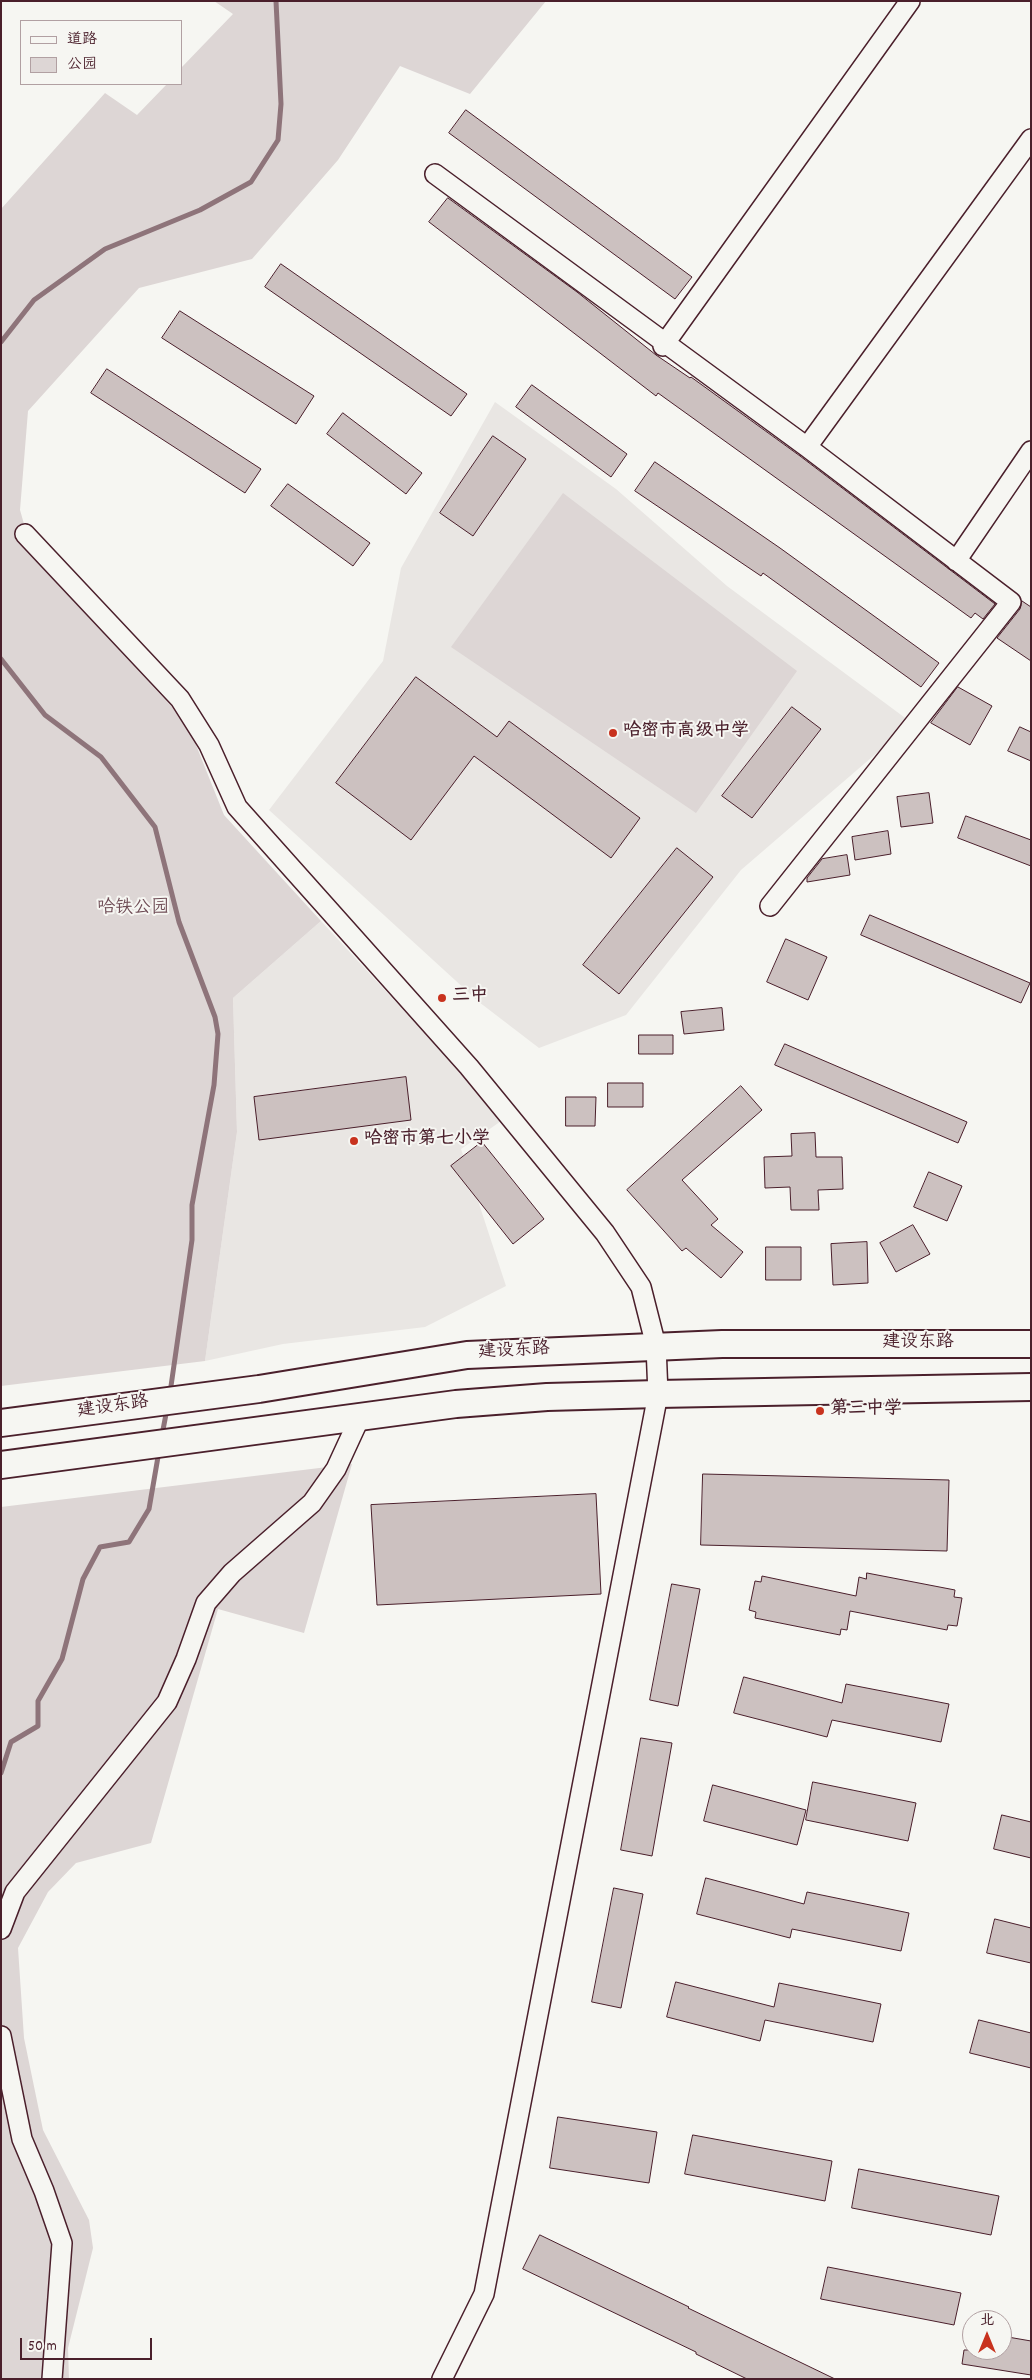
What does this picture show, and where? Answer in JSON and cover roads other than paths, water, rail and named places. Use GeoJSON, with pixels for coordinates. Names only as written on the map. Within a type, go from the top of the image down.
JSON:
{"type":"FeatureCollection","features":[{"type":"Feature","properties":{"kind":"main road","name":"建设东路"},"geometry":{"type":"LineString","coordinates":[[1,1423],[259,1389],[467,1355],[722,1344],[1031,1344]]}},
{"type":"Feature","properties":{"kind":"main road"},"geometry":{"type":"LineString","coordinates":[[1,1465],[456,1404],[547,1397],[1031,1387]]}},
{"type":"Feature","properties":{"kind":"street"},"geometry":{"type":"LineString","coordinates":[[663,346],[910,1]]}},
{"type":"Feature","properties":{"kind":"street"},"geometry":{"type":"LineString","coordinates":[[807,447],[1031,139]]}},
{"type":"Feature","properties":{"kind":"street"},"geometry":{"type":"LineString","coordinates":[[434,174],[807,447],[1011,602],[770,906]]}},
{"type":"Feature","properties":{"kind":"street"},"geometry":{"type":"LineString","coordinates":[[956,560],[1031,451]]}},
{"type":"Feature","properties":{"kind":"street"},"geometry":{"type":"LineString","coordinates":[[25,534],[180,699],[209,746],[237,807],[469,1068],[605,1233],[641,1287],[656,1346],[658,1394],[484,2294],[442,2379]]}},
{"type":"Feature","properties":{"kind":"street"},"geometry":{"type":"LineString","coordinates":[[1,1929],[15,1892],[167,1702],[206,1603],[232,1573],[312,1503],[336,1469],[360,1416]]}},
{"type":"Feature","properties":{"kind":"street"},"geometry":{"type":"LineString","coordinates":[[1,2036],[22,2139],[44,2191],[62,2243],[52,2379]]}},
{"type":"Feature","properties":{"kind":"waterway"},"geometry":{"type":"LineString","coordinates":[[1,342],[34,300],[105,249],[200,210],[251,182],[278,140],[281,104],[276,1]]}},
{"type":"Feature","properties":{"kind":"waterway"},"geometry":{"type":"LineString","coordinates":[[1,659],[45,715],[101,757],[155,827],[179,922],[215,1017],[218,1034],[214,1085],[192,1205],[192,1240],[170,1393]]}},
{"type":"Feature","properties":{"kind":"waterway"},"geometry":{"type":"LineString","coordinates":[[162,1435],[167,1409]]}},
{"type":"Feature","properties":{"kind":"waterway"},"geometry":{"type":"LineString","coordinates":[[1,1773],[11,1742],[38,1726],[38,1701],[62,1659],[83,1579],[100,1547],[129,1542],[149,1509],[159,1451]]}},
{"type":"Feature","properties":{"kind":"place","name":"哈密市高级中学"},"geometry":{"type":"Point","coordinates":[613,733]}},
{"type":"Feature","properties":{"kind":"place","name":"三中"},"geometry":{"type":"Point","coordinates":[442,998]}},
{"type":"Feature","properties":{"kind":"place","name":"哈密市第七小学"},"geometry":{"type":"Point","coordinates":[354,1141]}},
{"type":"Feature","properties":{"kind":"place","name":"第三中学"},"geometry":{"type":"Point","coordinates":[820,1411]}},
{"type":"Feature","properties":{"kind":"park label","name":"哈铁公园"},"geometry":{"type":"Point","coordinates":[133,910]}}]}
